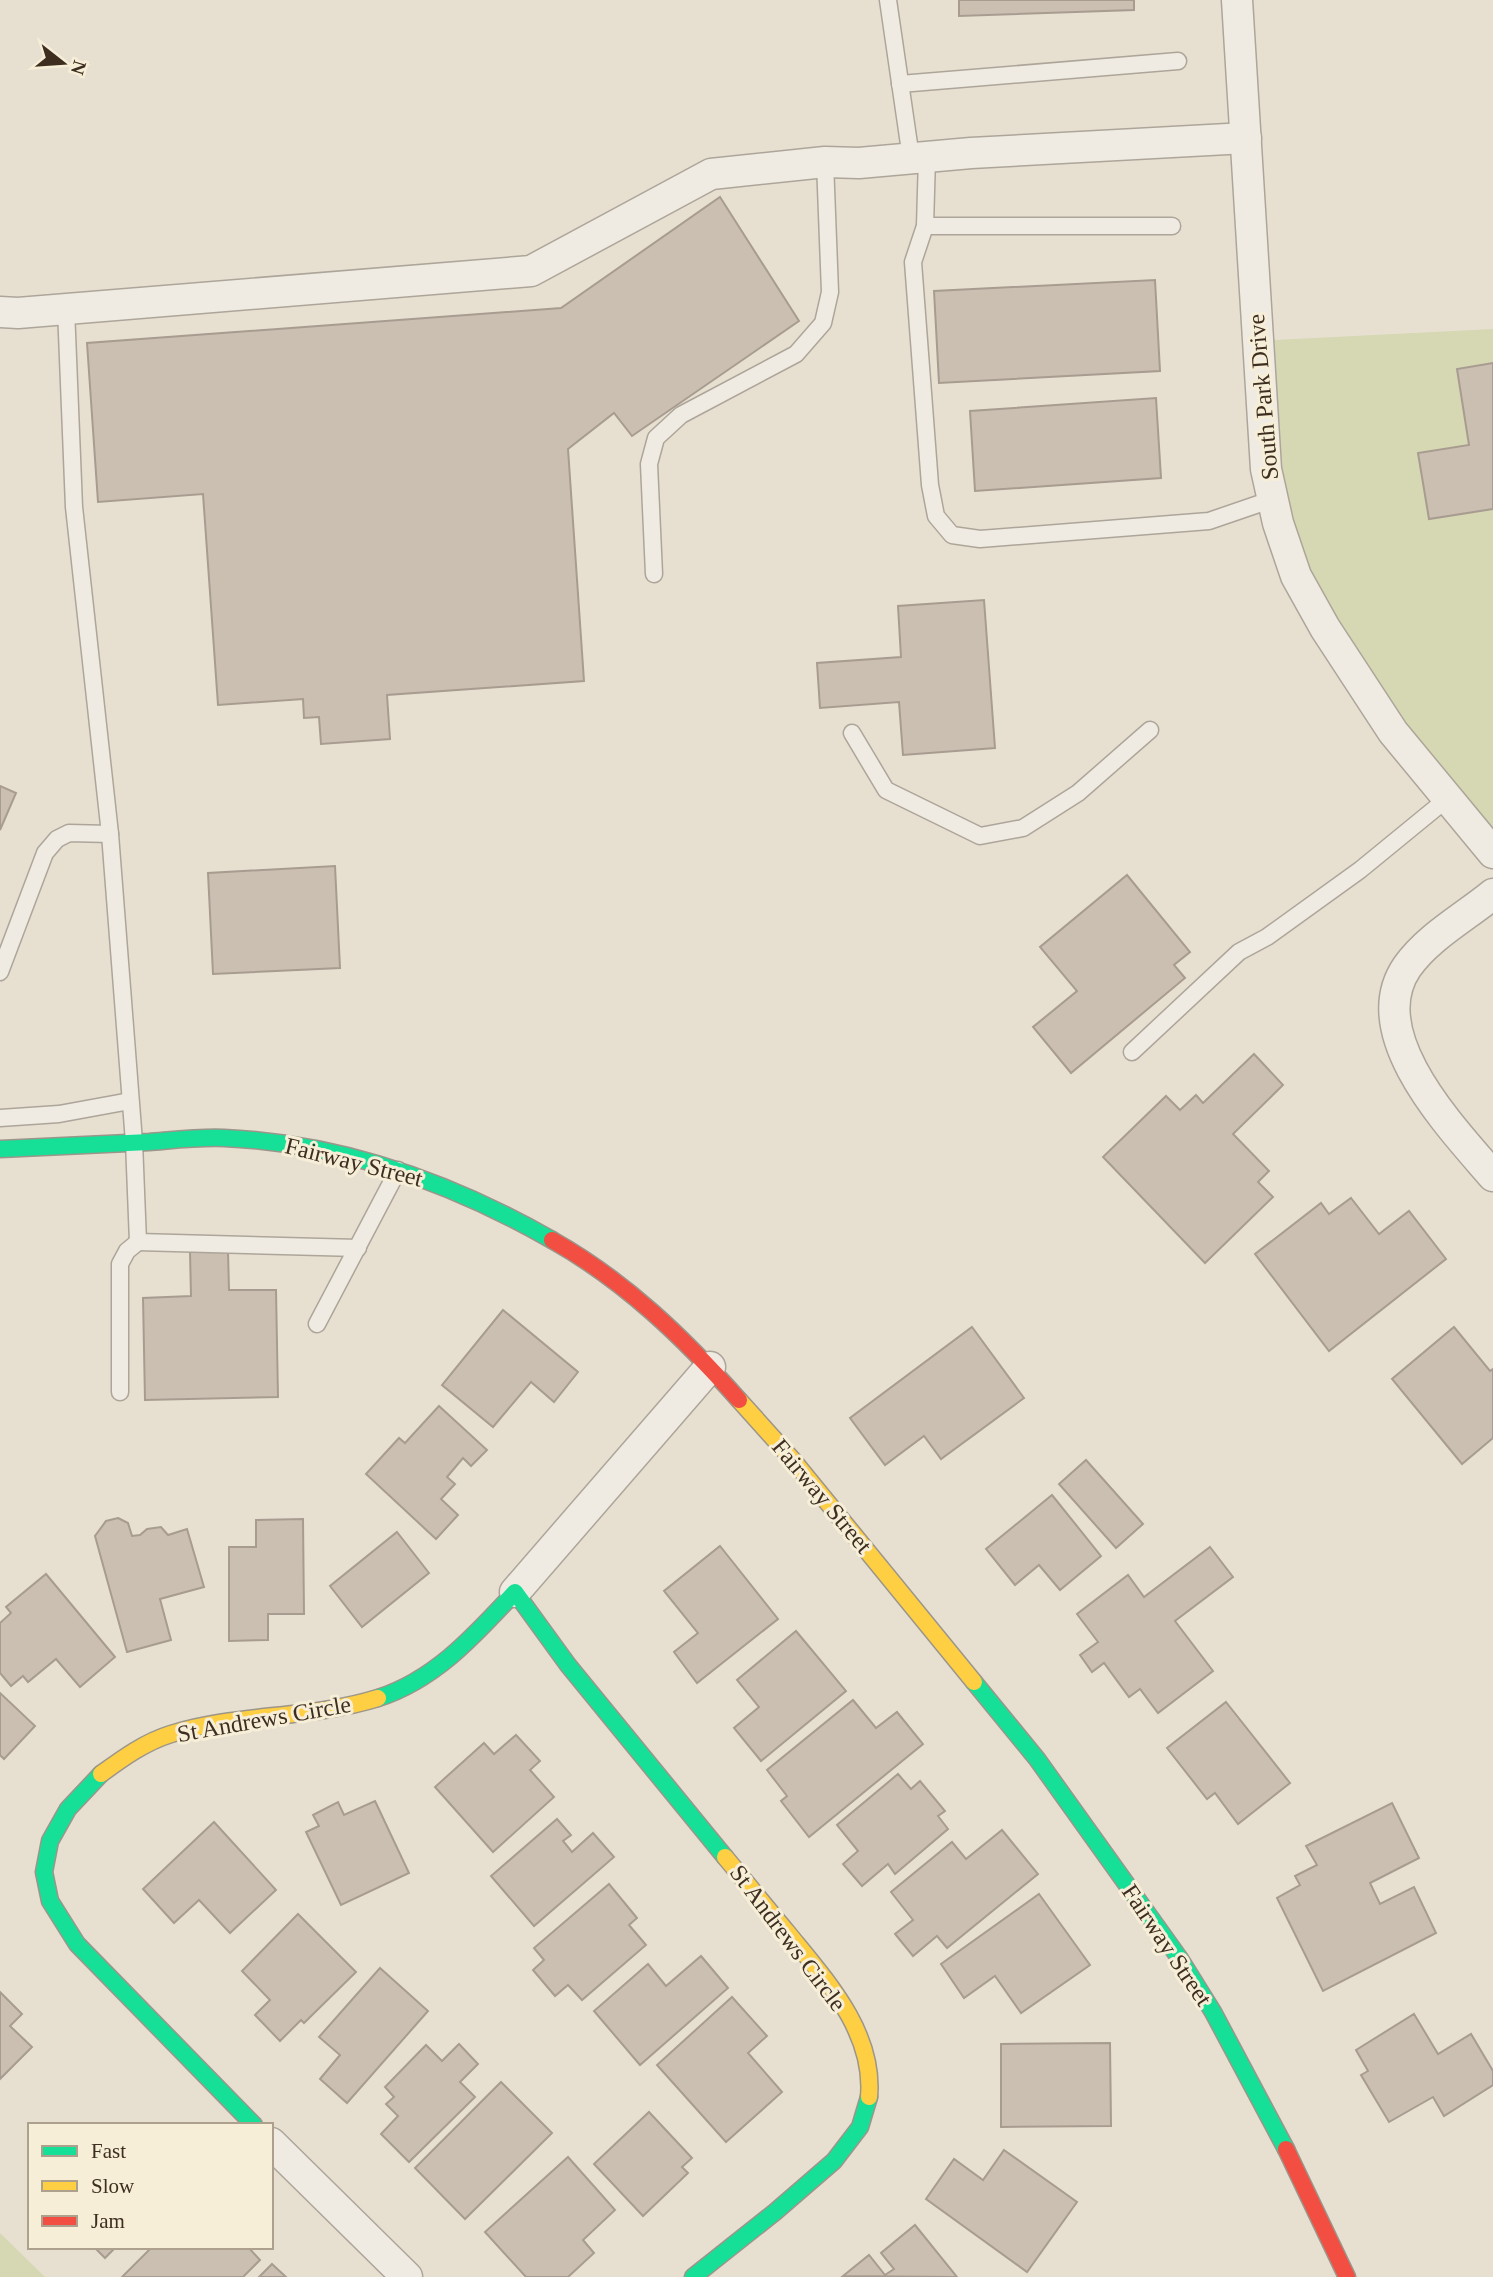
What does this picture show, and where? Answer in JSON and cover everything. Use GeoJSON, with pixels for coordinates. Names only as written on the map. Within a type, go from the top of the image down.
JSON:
{"type":"FeatureCollection","features":[{"type":"Feature","properties":{"kind":"street","name":"South Park Drive"},"geometry":{"type":"LineString","coordinates":[[1237,0],[1266,469],[1278,523],[1296,576],[1325,628],[1393,732],[1493,853]]}},
{"type":"Feature","properties":{"kind":"street"},"geometry":{"type":"LineString","coordinates":[[0,312],[19,313],[531,271],[711,174],[825,162],[859,163],[1246,138]]}},
{"type":"Feature","properties":{"kind":"street"},"geometry":{"type":"LineString","coordinates":[[1493,894],[1416,956],[1399,982],[1395,1012],[1397,1029],[1415,1077],[1493,1176]]}},
{"type":"Feature","properties":{"kind":"street","name":"Fairway Street"},"geometry":{"type":"LineString","coordinates":[[0,1149],[222,1138],[272,1142],[320,1150],[398,1170],[465,1195],[512,1217],[602,1271],[639,1300],[710,1367],[854,1532],[1037,1759],[1180,1959],[1213,2012],[1299,2173],[1347,2277]]}},
{"type":"Feature","properties":{"kind":"street","name":"St Andrews Circle"},"geometry":{"type":"LineString","coordinates":[[252,2123],[77,1944],[57,1917],[45,1886],[45,1854],[68,1806],[110,1766],[144,1744],[181,1730],[222,1721],[351,1706],[394,1693],[433,1670],[468,1642],[515,1592],[710,1367]]}},
{"type":"Feature","properties":{"kind":"street","name":"St Andrews Circle"},"geometry":{"type":"LineString","coordinates":[[515,1592],[568,1665],[821,1974],[845,2011],[863,2046],[868,2063],[868,2104],[860,2128],[850,2143],[790,2200],[693,2277]]}},
{"type":"Feature","properties":{"kind":"street"},"geometry":{"type":"LineString","coordinates":[[273,2145],[407,2277]]}},
{"type":"Feature","properties":{"kind":"lane"},"geometry":{"type":"LineString","coordinates":[[888,0],[900,84],[919,158],[925,226],[913,262],[930,485],[936,516],[953,535],[980,539],[1209,521],[1273,499]]}},
{"type":"Feature","properties":{"kind":"lane"},"geometry":{"type":"LineString","coordinates":[[900,84],[1178,61]]}},
{"type":"Feature","properties":{"kind":"lane"},"geometry":{"type":"LineString","coordinates":[[654,574],[649,464],[656,438],[681,415],[796,354],[823,323],[830,292],[825,162]]}},
{"type":"Feature","properties":{"kind":"lane"},"geometry":{"type":"LineString","coordinates":[[925,226],[1172,226]]}},
{"type":"Feature","properties":{"kind":"lane"},"geometry":{"type":"LineString","coordinates":[[66,309],[74,507],[110,834],[134,1142],[138,1242]]}},
{"type":"Feature","properties":{"kind":"lane"},"geometry":{"type":"LineString","coordinates":[[852,733],[886,790],[980,836],[1023,828],[1078,793],[1150,730]]}},
{"type":"Feature","properties":{"kind":"lane"},"geometry":{"type":"LineString","coordinates":[[1132,1052],[1238,952],[1267,937],[1360,870],[1448,797]]}},
{"type":"Feature","properties":{"kind":"lane"},"geometry":{"type":"LineString","coordinates":[[0,972],[45,853],[57,839],[69,833],[110,834]]}},
{"type":"Feature","properties":{"kind":"lane"},"geometry":{"type":"LineString","coordinates":[[0,1118],[59,1114],[130,1101]]}},
{"type":"Feature","properties":{"kind":"lane"},"geometry":{"type":"LineString","coordinates":[[317,1324],[398,1170]]}},
{"type":"Feature","properties":{"kind":"lane"},"geometry":{"type":"LineString","coordinates":[[120,1392],[120,1264],[127,1251],[138,1242],[358,1248]]}},
{"type":"Feature","properties":{"kind":"green space"},"geometry":{"type":"Polygon","coordinates":[[[1493,329],[1493,833],[1325,628],[1278,523],[1257,341],[1493,329]]]}},
{"type":"Feature","properties":{"kind":"green space"},"geometry":{"type":"Polygon","coordinates":[[[0,2233],[45,2277],[0,2277],[0,2233]]]}},
{"type":"Feature","properties":{"kind":"building"},"geometry":{"type":"Polygon","coordinates":[[[959,0],[1134,0],[1134,10],[959,16],[959,0]]]}},
{"type":"Feature","properties":{"kind":"building"},"geometry":{"type":"Polygon","coordinates":[[[720,197],[799,321],[632,436],[614,413],[568,449],[584,681],[387,695],[390,739],[321,744],[319,717],[304,718],[303,699],[218,705],[203,494],[98,502],[87,343],[561,308],[720,197]]]}},
{"type":"Feature","properties":{"kind":"building"},"geometry":{"type":"Polygon","coordinates":[[[1155,280],[1160,371],[939,383],[934,291],[1155,280]]]}},
{"type":"Feature","properties":{"kind":"building"},"geometry":{"type":"Polygon","coordinates":[[[1493,363],[1493,509],[1429,519],[1418,453],[1469,445],[1457,369],[1493,363]]]}},
{"type":"Feature","properties":{"kind":"building"},"geometry":{"type":"Polygon","coordinates":[[[1156,398],[1161,478],[975,491],[970,411],[1156,398]]]}},
{"type":"Feature","properties":{"kind":"building"},"geometry":{"type":"Polygon","coordinates":[[[984,600],[995,748],[903,755],[899,702],[820,708],[817,663],[901,657],[898,606],[984,600]]]}},
{"type":"Feature","properties":{"kind":"building"},"geometry":{"type":"Polygon","coordinates":[[[0,786],[16,793],[0,830],[0,786]]]}},
{"type":"Feature","properties":{"kind":"building"},"geometry":{"type":"Polygon","coordinates":[[[335,866],[340,968],[213,974],[208,873],[335,866]]]}},
{"type":"Feature","properties":{"kind":"building"},"geometry":{"type":"Polygon","coordinates":[[[1127,875],[1190,952],[1174,965],[1185,978],[1071,1073],[1033,1027],[1077,991],[1040,947],[1127,875]]]}},
{"type":"Feature","properties":{"kind":"building"},"geometry":{"type":"Polygon","coordinates":[[[1254,1054],[1283,1085],[1233,1134],[1269,1171],[1258,1182],[1273,1197],[1205,1263],[1103,1157],[1166,1096],[1180,1110],[1196,1095],[1203,1103],[1254,1054]]]}},
{"type":"Feature","properties":{"kind":"building"},"geometry":{"type":"Polygon","coordinates":[[[1351,1198],[1379,1234],[1409,1211],[1446,1259],[1329,1351],[1255,1254],[1321,1203],[1329,1214],[1351,1198]]]}},
{"type":"Feature","properties":{"kind":"building"},"geometry":{"type":"Polygon","coordinates":[[[228,1251],[229,1290],[276,1290],[278,1397],[145,1400],[143,1298],[191,1296],[190,1252],[228,1251]]]}},
{"type":"Feature","properties":{"kind":"building"},"geometry":{"type":"Polygon","coordinates":[[[503,1310],[578,1372],[554,1402],[531,1382],[493,1427],[442,1385],[503,1310]]]}},
{"type":"Feature","properties":{"kind":"building"},"geometry":{"type":"Polygon","coordinates":[[[972,1327],[1024,1398],[941,1459],[924,1436],[885,1465],[850,1418],[972,1327]]]}},
{"type":"Feature","properties":{"kind":"building"},"geometry":{"type":"Polygon","coordinates":[[[1454,1327],[1490,1371],[1493,1369],[1493,1438],[1462,1464],[1392,1379],[1454,1327]]]}},
{"type":"Feature","properties":{"kind":"building"},"geometry":{"type":"Polygon","coordinates":[[[439,1406],[487,1450],[471,1466],[463,1458],[447,1477],[455,1484],[441,1499],[458,1515],[436,1539],[366,1474],[399,1438],[405,1443],[439,1406]]]}},
{"type":"Feature","properties":{"kind":"building"},"geometry":{"type":"Polygon","coordinates":[[[1086,1460],[1143,1524],[1116,1548],[1059,1484],[1086,1460]]]}},
{"type":"Feature","properties":{"kind":"building"},"geometry":{"type":"Polygon","coordinates":[[[1052,1495],[1101,1556],[1060,1590],[1039,1565],[1015,1585],[986,1549],[1052,1495]]]}},
{"type":"Feature","properties":{"kind":"building"},"geometry":{"type":"Polygon","coordinates":[[[118,1518],[128,1523],[132,1536],[140,1535],[147,1529],[161,1527],[168,1535],[187,1529],[204,1587],[160,1599],[171,1640],[127,1652],[95,1536],[106,1521],[118,1518]]]}},
{"type":"Feature","properties":{"kind":"building"},"geometry":{"type":"Polygon","coordinates":[[[303,1519],[304,1614],[268,1614],[268,1640],[229,1641],[229,1547],[256,1547],[256,1520],[303,1519]]]}},
{"type":"Feature","properties":{"kind":"building"},"geometry":{"type":"Polygon","coordinates":[[[397,1532],[429,1573],[362,1627],[330,1586],[397,1532]]]}},
{"type":"Feature","properties":{"kind":"building"},"geometry":{"type":"Polygon","coordinates":[[[720,1546],[778,1619],[697,1683],[674,1652],[698,1633],[664,1591],[720,1546]]]}},
{"type":"Feature","properties":{"kind":"building"},"geometry":{"type":"Polygon","coordinates":[[[1210,1547],[1233,1577],[1175,1621],[1213,1671],[1158,1713],[1140,1689],[1129,1697],[1104,1663],[1092,1672],[1080,1655],[1098,1642],[1077,1614],[1128,1575],[1144,1597],[1210,1547]]]}},
{"type":"Feature","properties":{"kind":"building"},"geometry":{"type":"Polygon","coordinates":[[[46,1574],[115,1657],[80,1687],[56,1659],[28,1682],[23,1676],[11,1686],[0,1673],[0,1623],[11,1613],[6,1607],[46,1574]]]}},
{"type":"Feature","properties":{"kind":"building"},"geometry":{"type":"Polygon","coordinates":[[[796,1631],[846,1691],[761,1761],[734,1728],[759,1707],[737,1680],[796,1631]]]}},
{"type":"Feature","properties":{"kind":"building"},"geometry":{"type":"Polygon","coordinates":[[[0,1693],[35,1726],[4,1759],[0,1755],[0,1693]]]}},
{"type":"Feature","properties":{"kind":"building"},"geometry":{"type":"Polygon","coordinates":[[[853,1700],[876,1728],[897,1712],[923,1744],[809,1837],[781,1801],[787,1796],[767,1770],[853,1700]]]}},
{"type":"Feature","properties":{"kind":"building"},"geometry":{"type":"Polygon","coordinates":[[[1226,1702],[1290,1783],[1238,1824],[1215,1793],[1207,1799],[1167,1748],[1226,1702]]]}},
{"type":"Feature","properties":{"kind":"building"},"geometry":{"type":"Polygon","coordinates":[[[516,1735],[540,1761],[530,1770],[554,1797],[493,1852],[435,1787],[484,1743],[494,1754],[516,1735]]]}},
{"type":"Feature","properties":{"kind":"building"},"geometry":{"type":"Polygon","coordinates":[[[898,1774],[911,1789],[920,1781],[945,1811],[938,1816],[948,1829],[895,1874],[888,1864],[862,1886],[843,1864],[858,1851],[837,1825],[898,1774]]]}},
{"type":"Feature","properties":{"kind":"building"},"geometry":{"type":"Polygon","coordinates":[[[375,1801],[409,1873],[341,1905],[306,1832],[319,1826],[313,1815],[338,1802],[344,1815],[375,1801]]]}},
{"type":"Feature","properties":{"kind":"building"},"geometry":{"type":"Polygon","coordinates":[[[1392,1803],[1419,1858],[1370,1883],[1380,1904],[1414,1887],[1436,1933],[1323,1991],[1277,1898],[1300,1885],[1295,1876],[1317,1865],[1306,1846],[1392,1803]]]}},
{"type":"Feature","properties":{"kind":"building"},"geometry":{"type":"Polygon","coordinates":[[[557,1819],[571,1835],[563,1841],[572,1852],[593,1833],[614,1857],[534,1926],[491,1876],[557,1819]]]}},
{"type":"Feature","properties":{"kind":"building"},"geometry":{"type":"Polygon","coordinates":[[[214,1822],[276,1890],[230,1933],[199,1900],[174,1923],[143,1889],[214,1822]]]}},
{"type":"Feature","properties":{"kind":"building"},"geometry":{"type":"Polygon","coordinates":[[[1002,1830],[1038,1874],[947,1948],[937,1936],[913,1956],[895,1934],[913,1920],[891,1892],[952,1842],[966,1859],[1002,1830]]]}},
{"type":"Feature","properties":{"kind":"building"},"geometry":{"type":"Polygon","coordinates":[[[609,1884],[637,1918],[629,1925],[646,1945],[582,2000],[568,1985],[555,1996],[533,1970],[544,1960],[534,1948],[609,1884]]]}},
{"type":"Feature","properties":{"kind":"building"},"geometry":{"type":"Polygon","coordinates":[[[1039,1894],[1090,1965],[1021,2013],[995,1976],[964,1998],[941,1964],[1039,1894]]]}},
{"type":"Feature","properties":{"kind":"building"},"geometry":{"type":"Polygon","coordinates":[[[298,1914],[356,1972],[304,2023],[301,2020],[280,2041],[255,2015],[270,2000],[242,1971],[298,1914]]]}},
{"type":"Feature","properties":{"kind":"building"},"geometry":{"type":"Polygon","coordinates":[[[701,1956],[728,1988],[640,2065],[594,2011],[648,1964],[666,1986],[701,1956]]]}},
{"type":"Feature","properties":{"kind":"building"},"geometry":{"type":"Polygon","coordinates":[[[380,1968],[428,2011],[347,2103],[320,2079],[340,2055],[319,2037],[380,1968]]]}},
{"type":"Feature","properties":{"kind":"building"},"geometry":{"type":"Polygon","coordinates":[[[0,1992],[22,2014],[10,2026],[32,2047],[0,2079],[0,1992]]]}},
{"type":"Feature","properties":{"kind":"building"},"geometry":{"type":"Polygon","coordinates":[[[732,1997],[767,2036],[748,2053],[782,2092],[726,2142],[657,2065],[732,1997]]]}},
{"type":"Feature","properties":{"kind":"building"},"geometry":{"type":"Polygon","coordinates":[[[1414,2014],[1438,2054],[1471,2034],[1493,2071],[1493,2085],[1444,2116],[1433,2097],[1389,2122],[1361,2075],[1368,2071],[1356,2050],[1414,2014]]]}},
{"type":"Feature","properties":{"kind":"building"},"geometry":{"type":"Polygon","coordinates":[[[1110,2043],[1111,2126],[1001,2127],[1001,2044],[1110,2043]]]}},
{"type":"Feature","properties":{"kind":"building"},"geometry":{"type":"Polygon","coordinates":[[[459,2044],[478,2064],[460,2082],[475,2097],[409,2162],[381,2134],[398,2116],[386,2104],[394,2097],[385,2087],[426,2045],[442,2061],[459,2044]]]}},
{"type":"Feature","properties":{"kind":"building"},"geometry":{"type":"Polygon","coordinates":[[[501,2082],[552,2133],[465,2219],[415,2168],[501,2082]]]}},
{"type":"Feature","properties":{"kind":"building"},"geometry":{"type":"Polygon","coordinates":[[[649,2112],[692,2158],[682,2167],[688,2173],[643,2216],[594,2164],[649,2112]]]}},
{"type":"Feature","properties":{"kind":"building"},"geometry":{"type":"Polygon","coordinates":[[[1004,2150],[1077,2202],[1027,2272],[926,2199],[954,2159],[983,2180],[1004,2150]]]}},
{"type":"Feature","properties":{"kind":"building"},"geometry":{"type":"Polygon","coordinates":[[[568,2157],[615,2210],[583,2240],[594,2253],[568,2277],[526,2277],[485,2232],[568,2157]]]}},
{"type":"Feature","properties":{"kind":"building"},"geometry":{"type":"Polygon","coordinates":[[[915,2225],[957,2277],[843,2276],[869,2255],[885,2275],[894,2269],[881,2253],[915,2225]]]}},
{"type":"Feature","properties":{"kind":"building"},"geometry":{"type":"Polygon","coordinates":[[[96,2249],[114,2249],[105,2258],[96,2249]]]}},
{"type":"Feature","properties":{"kind":"building"},"geometry":{"type":"Polygon","coordinates":[[[150,2249],[250,2249],[260,2260],[243,2277],[122,2277],[150,2249]]]}},
{"type":"Feature","properties":{"kind":"building"},"geometry":{"type":"Polygon","coordinates":[[[272,2264],[286,2277],[259,2277],[272,2264]]]}},
{"type":"Feature","properties":{"kind":"traffic: fast"},"geometry":{"type":"LineString","coordinates":[[0,1149],[215,1138],[267,1141],[310,1148],[352,1157],[435,1184],[514,1219],[552,1240]]}},
{"type":"Feature","properties":{"kind":"traffic: fast"},"geometry":{"type":"LineString","coordinates":[[378,1698],[399,1690],[436,1668],[469,1640],[515,1592],[568,1665],[725,1857]]}},
{"type":"Feature","properties":{"kind":"traffic: fast"},"geometry":{"type":"LineString","coordinates":[[974,1682],[1037,1759],[1180,1959],[1213,2012],[1286,2149]]}},
{"type":"Feature","properties":{"kind":"traffic: fast"},"geometry":{"type":"LineString","coordinates":[[101,1774],[68,1809],[50,1841],[44,1872],[50,1901],[77,1944],[252,2123]]}},
{"type":"Feature","properties":{"kind":"traffic: fast"},"geometry":{"type":"LineString","coordinates":[[693,2277],[834,2161],[860,2127],[869,2097]]}},
{"type":"Feature","properties":{"kind":"traffic: slow"},"geometry":{"type":"LineString","coordinates":[[739,1400],[792,1459],[974,1682]]}},
{"type":"Feature","properties":{"kind":"traffic: slow"},"geometry":{"type":"LineString","coordinates":[[101,1774],[126,1756],[161,1737],[196,1727],[327,1710],[378,1698]]}},
{"type":"Feature","properties":{"kind":"traffic: slow"},"geometry":{"type":"LineString","coordinates":[[725,1857],[817,1968],[844,2008],[864,2050],[869,2073],[869,2097]]}},
{"type":"Feature","properties":{"kind":"traffic: jam"},"geometry":{"type":"LineString","coordinates":[[552,1240],[629,1292],[675,1333],[739,1400]]}},
{"type":"Feature","properties":{"kind":"traffic: jam"},"geometry":{"type":"LineString","coordinates":[[1286,2149],[1347,2277]]}}]}
